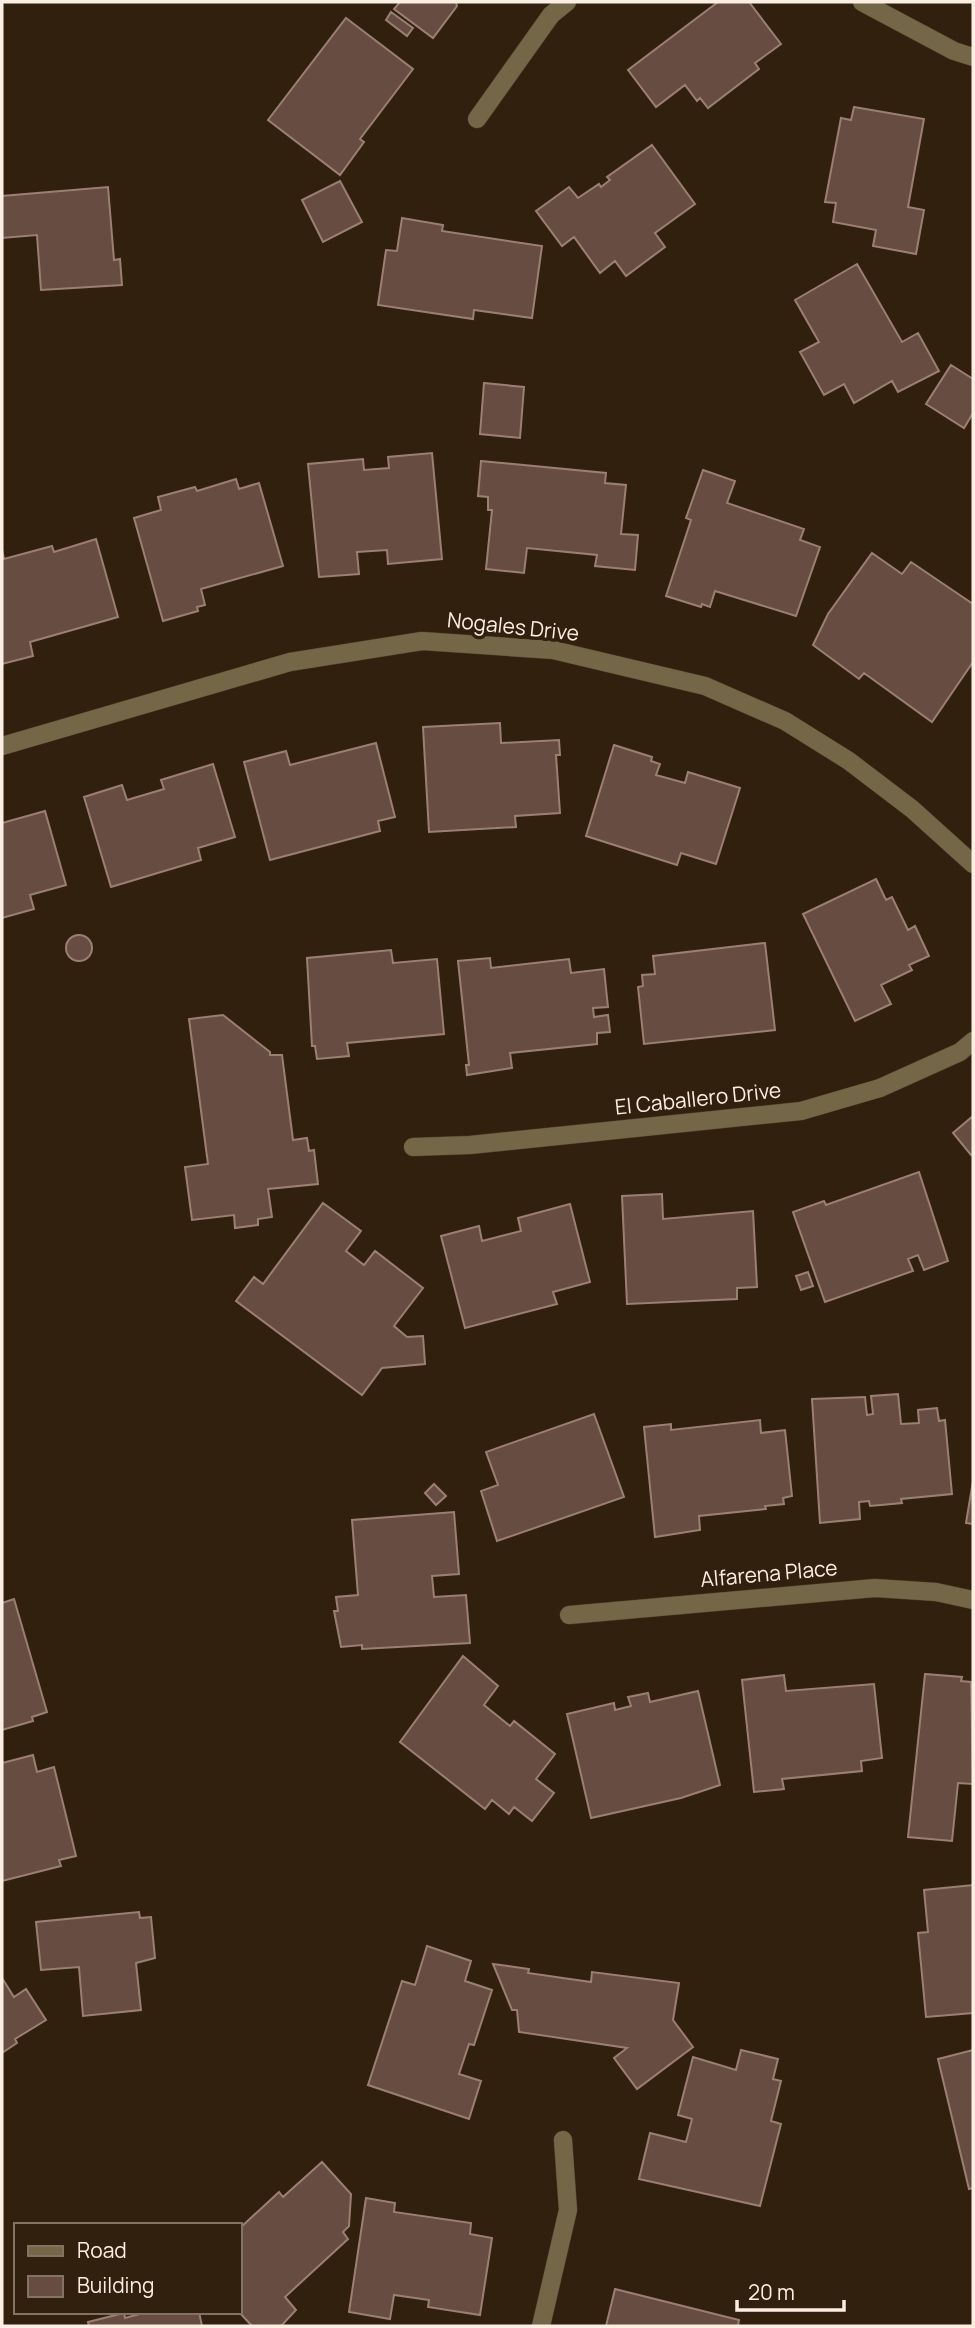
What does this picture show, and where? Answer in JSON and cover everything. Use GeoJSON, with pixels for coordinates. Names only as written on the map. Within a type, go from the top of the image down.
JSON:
{"type":"FeatureCollection","features":[{"type":"Feature","properties":{"kind":"street"},"geometry":{"type":"LineString","coordinates":[[477,119],[551,15],[567,2]]}},
{"type":"Feature","properties":{"kind":"street"},"geometry":{"type":"LineString","coordinates":[[862,2],[954,51],[973,57]]}},
{"type":"Feature","properties":{"kind":"street","name":"Nogales Drive"},"geometry":{"type":"LineString","coordinates":[[2,746],[290,662],[422,640],[553,650],[705,686],[785,721],[860,769],[912,809],[973,864]]}},
{"type":"Feature","properties":{"kind":"street","name":"El Caballero Drive"},"geometry":{"type":"LineString","coordinates":[[413,1147],[470,1145],[802,1111],[880,1088],[960,1052],[973,1041]]}},
{"type":"Feature","properties":{"kind":"street","name":"Alfarena Place"},"geometry":{"type":"LineString","coordinates":[[569,1615],[875,1588],[936,1592],[973,1600]]}},
{"type":"Feature","properties":{"kind":"street"},"geometry":{"type":"LineString","coordinates":[[541,2326],[568,2210],[563,2140]]}},
{"type":"Feature","properties":{"kind":"building"},"geometry":{"type":"Polygon","coordinates":[[[400,2],[456,2],[457,6],[433,38],[394,9],[400,2]]]}},
{"type":"Feature","properties":{"kind":"building"},"geometry":{"type":"Polygon","coordinates":[[[718,2],[749,2],[781,44],[755,63],[759,69],[708,108],[700,98],[697,101],[685,85],[656,107],[628,70],[718,2]]]}},
{"type":"Feature","properties":{"kind":"building"},"geometry":{"type":"Polygon","coordinates":[[[391,12],[413,28],[407,36],[386,20],[391,12]]]}},
{"type":"Feature","properties":{"kind":"building"},"geometry":{"type":"Polygon","coordinates":[[[346,18],[413,69],[360,139],[364,142],[340,175],[268,120],[346,18]]]}},
{"type":"Feature","properties":{"kind":"building"},"geometry":{"type":"Polygon","coordinates":[[[854,107],[924,119],[908,207],[924,210],[916,254],[873,246],[876,230],[833,222],[836,203],[825,202],[841,118],[851,120],[854,107]]]}},
{"type":"Feature","properties":{"kind":"building"},"geometry":{"type":"Polygon","coordinates":[[[652,145],[695,204],[655,233],[665,247],[626,276],[615,261],[600,273],[574,237],[562,246],[536,211],[569,187],[578,198],[599,184],[601,187],[610,180],[607,177],[652,145]]]}},
{"type":"Feature","properties":{"kind":"building"},"geometry":{"type":"Polygon","coordinates":[[[340,181],[362,222],[323,242],[302,200],[340,181]]]}},
{"type":"Feature","properties":{"kind":"building"},"geometry":{"type":"Polygon","coordinates":[[[108,187],[114,260],[120,259],[122,285],[41,290],[37,235],[2,238],[2,196],[108,187]]]}},
{"type":"Feature","properties":{"kind":"building"},"geometry":{"type":"Polygon","coordinates":[[[402,218],[443,225],[442,231],[542,246],[532,318],[474,310],[473,319],[378,305],[386,250],[397,251],[402,218]]]}},
{"type":"Feature","properties":{"kind":"building"},"geometry":{"type":"Polygon","coordinates":[[[857,264],[902,342],[918,333],[939,371],[898,392],[892,381],[854,403],[844,384],[824,395],[800,352],[819,342],[795,300],[857,264]]]}},
{"type":"Feature","properties":{"kind":"building"},"geometry":{"type":"Polygon","coordinates":[[[951,365],[973,379],[973,413],[964,428],[926,404],[951,365]]]}},
{"type":"Feature","properties":{"kind":"building"},"geometry":{"type":"Polygon","coordinates":[[[484,383],[524,387],[520,438],[480,434],[484,383]]]}},
{"type":"Feature","properties":{"kind":"building"},"geometry":{"type":"Polygon","coordinates":[[[432,453],[442,559],[388,564],[387,550],[357,552],[359,574],[319,577],[308,464],[363,459],[364,470],[389,468],[388,457],[432,453]]]}},
{"type":"Feature","properties":{"kind":"building"},"geometry":{"type":"Polygon","coordinates":[[[481,461],[606,473],[605,483],[626,485],[621,534],[638,535],[635,570],[595,566],[597,555],[527,548],[524,573],[486,569],[492,510],[488,510],[488,497],[478,496],[481,461]]]}},
{"type":"Feature","properties":{"kind":"building"},"geometry":{"type":"Polygon","coordinates":[[[703,470],[735,481],[727,503],[804,529],[800,540],[820,547],[796,616],[715,591],[710,607],[702,604],[701,607],[666,596],[691,520],[686,518],[703,470]]]}},
{"type":"Feature","properties":{"kind":"building"},"geometry":{"type":"Polygon","coordinates":[[[236,479],[239,489],[259,483],[283,566],[201,589],[205,605],[197,607],[198,611],[163,621],[134,518],[161,510],[158,497],[195,487],[197,491],[236,479]]]}},
{"type":"Feature","properties":{"kind":"building"},"geometry":{"type":"Polygon","coordinates":[[[96,539],[118,617],[30,642],[33,656],[2,664],[2,550],[4,559],[52,546],[54,552],[96,539]]]}},
{"type":"Feature","properties":{"kind":"building"},"geometry":{"type":"Polygon","coordinates":[[[872,553],[902,574],[911,562],[973,604],[973,662],[932,722],[864,673],[859,679],[813,645],[828,614],[872,553]]]}},
{"type":"Feature","properties":{"kind":"building"},"geometry":{"type":"Polygon","coordinates":[[[500,723],[501,743],[559,740],[560,755],[556,755],[560,813],[515,816],[516,827],[429,832],[423,727],[500,723]]]}},
{"type":"Feature","properties":{"kind":"building"},"geometry":{"type":"Polygon","coordinates":[[[376,743],[395,817],[378,821],[380,831],[270,860],[244,762],[286,751],[290,765],[376,743]]]}},
{"type":"Feature","properties":{"kind":"building"},"geometry":{"type":"Polygon","coordinates":[[[614,745],[652,757],[651,761],[660,764],[656,775],[685,783],[688,772],[740,788],[716,864],[681,853],[677,865],[586,836],[614,745]]]}},
{"type":"Feature","properties":{"kind":"building"},"geometry":{"type":"Polygon","coordinates":[[[213,764],[235,837],[198,848],[201,860],[111,887],[84,797],[122,785],[127,800],[164,789],[161,780],[213,764]]]}},
{"type":"Feature","properties":{"kind":"building"},"geometry":{"type":"Polygon","coordinates":[[[45,811],[66,885],[30,895],[34,909],[2,918],[2,823],[45,811]]]}},
{"type":"Feature","properties":{"kind":"building"},"geometry":{"type":"Polygon","coordinates":[[[876,879],[886,900],[892,897],[908,930],[915,926],[929,956],[909,965],[912,970],[881,985],[891,1004],[855,1021],[803,914],[876,879]]]}},
{"type":"Feature","properties":{"kind":"building"},"geometry":{"type":"Polygon","coordinates":[[[79,935],[88,939],[92,948],[88,957],[79,961],[70,957],[66,948],[70,939],[79,935]]]}},
{"type":"Feature","properties":{"kind":"building"},"geometry":{"type":"Polygon","coordinates":[[[765,943],[775,1030],[644,1044],[638,987],[643,986],[642,975],[655,974],[653,956],[765,943]]]}},
{"type":"Feature","properties":{"kind":"building"},"geometry":{"type":"Polygon","coordinates":[[[391,950],[393,963],[437,959],[444,1034],[347,1043],[349,1056],[317,1059],[315,1046],[312,1046],[307,958],[391,950]]]}},
{"type":"Feature","properties":{"kind":"building"},"geometry":{"type":"Polygon","coordinates":[[[490,958],[491,968],[569,959],[571,973],[604,969],[608,1007],[593,1008],[594,1017],[608,1015],[610,1032],[597,1033],[597,1044],[510,1053],[512,1068],[467,1075],[466,1065],[469,1065],[458,961],[490,958]]]}},
{"type":"Feature","properties":{"kind":"building"},"geometry":{"type":"Polygon","coordinates":[[[223,1015],[270,1052],[270,1055],[282,1055],[293,1140],[307,1138],[309,1151],[314,1150],[318,1184],[268,1189],[272,1217],[258,1219],[258,1225],[235,1228],[234,1215],[192,1220],[185,1167],[208,1164],[189,1019],[223,1015]]]}},
{"type":"Feature","properties":{"kind":"building"},"geometry":{"type":"Polygon","coordinates":[[[973,1116],[973,1153],[971,1155],[953,1133],[973,1116]]]}},
{"type":"Feature","properties":{"kind":"building"},"geometry":{"type":"Polygon","coordinates":[[[919,1172],[948,1261],[924,1270],[918,1255],[908,1259],[913,1271],[825,1302],[793,1212],[824,1201],[826,1205],[919,1172]]]}},
{"type":"Feature","properties":{"kind":"building"},"geometry":{"type":"Polygon","coordinates":[[[662,1194],[663,1219],[753,1211],[757,1287],[737,1288],[737,1299],[627,1304],[622,1196],[662,1194]]]}},
{"type":"Feature","properties":{"kind":"building"},"geometry":{"type":"Polygon","coordinates":[[[323,1203],[361,1231],[346,1251],[364,1265],[375,1251],[423,1288],[394,1326],[407,1337],[423,1336],[425,1364],[382,1368],[362,1395],[236,1301],[254,1277],[263,1284],[323,1203]]]}},
{"type":"Feature","properties":{"kind":"building"},"geometry":{"type":"Polygon","coordinates":[[[570,1204],[590,1282],[553,1292],[557,1304],[465,1328],[441,1236],[479,1226],[482,1241],[521,1231],[518,1218],[570,1204]]]}},
{"type":"Feature","properties":{"kind":"building"},"geometry":{"type":"Polygon","coordinates":[[[808,1272],[813,1286],[801,1290],[796,1276],[808,1272]]]}},
{"type":"Feature","properties":{"kind":"building"},"geometry":{"type":"Polygon","coordinates":[[[898,1394],[901,1424],[919,1423],[918,1410],[937,1408],[939,1421],[945,1420],[952,1494],[901,1499],[902,1503],[870,1506],[869,1501],[859,1502],[860,1519],[820,1523],[812,1399],[865,1397],[867,1415],[873,1414],[871,1396],[898,1394]]]}},
{"type":"Feature","properties":{"kind":"building"},"geometry":{"type":"Polygon","coordinates":[[[594,1414],[624,1497],[497,1541],[481,1491],[498,1485],[486,1452],[594,1414]]]}},
{"type":"Feature","properties":{"kind":"building"},"geometry":{"type":"Polygon","coordinates":[[[760,1420],[761,1433],[785,1430],[792,1496],[783,1498],[784,1504],[765,1506],[766,1509],[699,1516],[700,1530],[655,1537],[644,1427],[671,1424],[671,1430],[760,1420]]]}},
{"type":"Feature","properties":{"kind":"building"},"geometry":{"type":"Polygon","coordinates":[[[973,1481],[973,1524],[966,1523],[973,1481]]]}},
{"type":"Feature","properties":{"kind":"building"},"geometry":{"type":"Polygon","coordinates":[[[434,1484],[446,1496],[436,1505],[425,1493],[434,1484]]]}},
{"type":"Feature","properties":{"kind":"building"},"geometry":{"type":"Polygon","coordinates":[[[454,1512],[459,1574],[432,1576],[434,1597],[466,1595],[470,1643],[362,1649],[362,1645],[341,1647],[334,1611],[338,1611],[336,1597],[358,1595],[352,1520],[454,1512]]]}},
{"type":"Feature","properties":{"kind":"building"},"geometry":{"type":"Polygon","coordinates":[[[14,1599],[47,1712],[32,1717],[33,1721],[2,1730],[2,1603],[14,1599]]]}},
{"type":"Feature","properties":{"kind":"building"},"geometry":{"type":"Polygon","coordinates":[[[463,1656],[498,1686],[484,1705],[510,1726],[514,1721],[555,1754],[536,1779],[554,1793],[532,1821],[514,1807],[509,1814],[492,1800],[485,1809],[400,1742],[463,1656]]]}},
{"type":"Feature","properties":{"kind":"building"},"geometry":{"type":"Polygon","coordinates":[[[925,1674],[962,1677],[961,1681],[971,1682],[973,1784],[958,1783],[952,1841],[908,1837],[925,1674]]]}},
{"type":"Feature","properties":{"kind":"building"},"geometry":{"type":"Polygon","coordinates":[[[784,1675],[786,1691],[874,1684],[882,1758],[861,1761],[862,1771],[782,1779],[784,1789],[754,1792],[742,1680],[784,1675]]]}},
{"type":"Feature","properties":{"kind":"building"},"geometry":{"type":"Polygon","coordinates":[[[698,1691],[720,1785],[681,1798],[591,1818],[567,1714],[614,1703],[615,1710],[631,1706],[628,1697],[648,1693],[650,1702],[698,1691]]]}},
{"type":"Feature","properties":{"kind":"building"},"geometry":{"type":"Polygon","coordinates":[[[33,1755],[37,1772],[54,1767],[76,1856],[59,1860],[61,1866],[2,1881],[2,1763],[33,1755]]]}},
{"type":"Feature","properties":{"kind":"building"},"geometry":{"type":"Polygon","coordinates":[[[973,1885],[973,2013],[926,2017],[918,1933],[928,1932],[924,1890],[973,1885]]]}},
{"type":"Feature","properties":{"kind":"building"},"geometry":{"type":"Polygon","coordinates":[[[139,1912],[140,1918],[151,1917],[155,1958],[136,1963],[141,2010],[83,2016],[79,1967],[41,1970],[36,1922],[139,1912]]]}},
{"type":"Feature","properties":{"kind":"building"},"geometry":{"type":"Polygon","coordinates":[[[427,1946],[471,1961],[465,1981],[492,1990],[474,2045],[469,2044],[459,2074],[481,2081],[469,2119],[368,2085],[402,1981],[415,1985],[427,1946]]]}},
{"type":"Feature","properties":{"kind":"building"},"geometry":{"type":"Polygon","coordinates":[[[493,1964],[529,1969],[528,1973],[591,1982],[592,1972],[679,1983],[673,2020],[693,2047],[637,2089],[614,2058],[627,2048],[519,2032],[517,2010],[512,2010],[493,1964]]]}},
{"type":"Feature","properties":{"kind":"building"},"geometry":{"type":"Polygon","coordinates":[[[2,1978],[14,1997],[26,1989],[46,2020],[15,2039],[17,2043],[2,2053],[2,1978]]]}},
{"type":"Feature","properties":{"kind":"building"},"geometry":{"type":"Polygon","coordinates":[[[741,2050],[778,2059],[773,2079],[781,2081],[771,2121],[781,2124],[760,2206],[639,2179],[650,2133],[686,2142],[692,2119],[678,2115],[693,2057],[736,2070],[741,2050]]]}},
{"type":"Feature","properties":{"kind":"building"},"geometry":{"type":"Polygon","coordinates":[[[973,2050],[973,2188],[969,2189],[938,2059],[973,2050]]]}},
{"type":"Feature","properties":{"kind":"building"},"geometry":{"type":"Polygon","coordinates":[[[322,2162],[351,2194],[349,2226],[343,2232],[348,2239],[285,2297],[296,2310],[281,2326],[252,2326],[241,2314],[242,2226],[279,2192],[283,2197],[322,2162]]]}},
{"type":"Feature","properties":{"kind":"building"},"geometry":{"type":"Polygon","coordinates":[[[366,2198],[395,2203],[394,2212],[471,2223],[470,2234],[492,2238],[480,2315],[428,2307],[429,2300],[394,2295],[390,2319],[349,2312],[366,2198]]]}},
{"type":"Feature","properties":{"kind":"building"},"geometry":{"type":"Polygon","coordinates":[[[615,2289],[739,2320],[738,2326],[606,2326],[615,2289]]]}},
{"type":"Feature","properties":{"kind":"building"},"geometry":{"type":"Polygon","coordinates":[[[120,2314],[124,2314],[125,2318],[140,2314],[199,2314],[202,2326],[89,2326],[88,2322],[120,2314]]]}}]}
